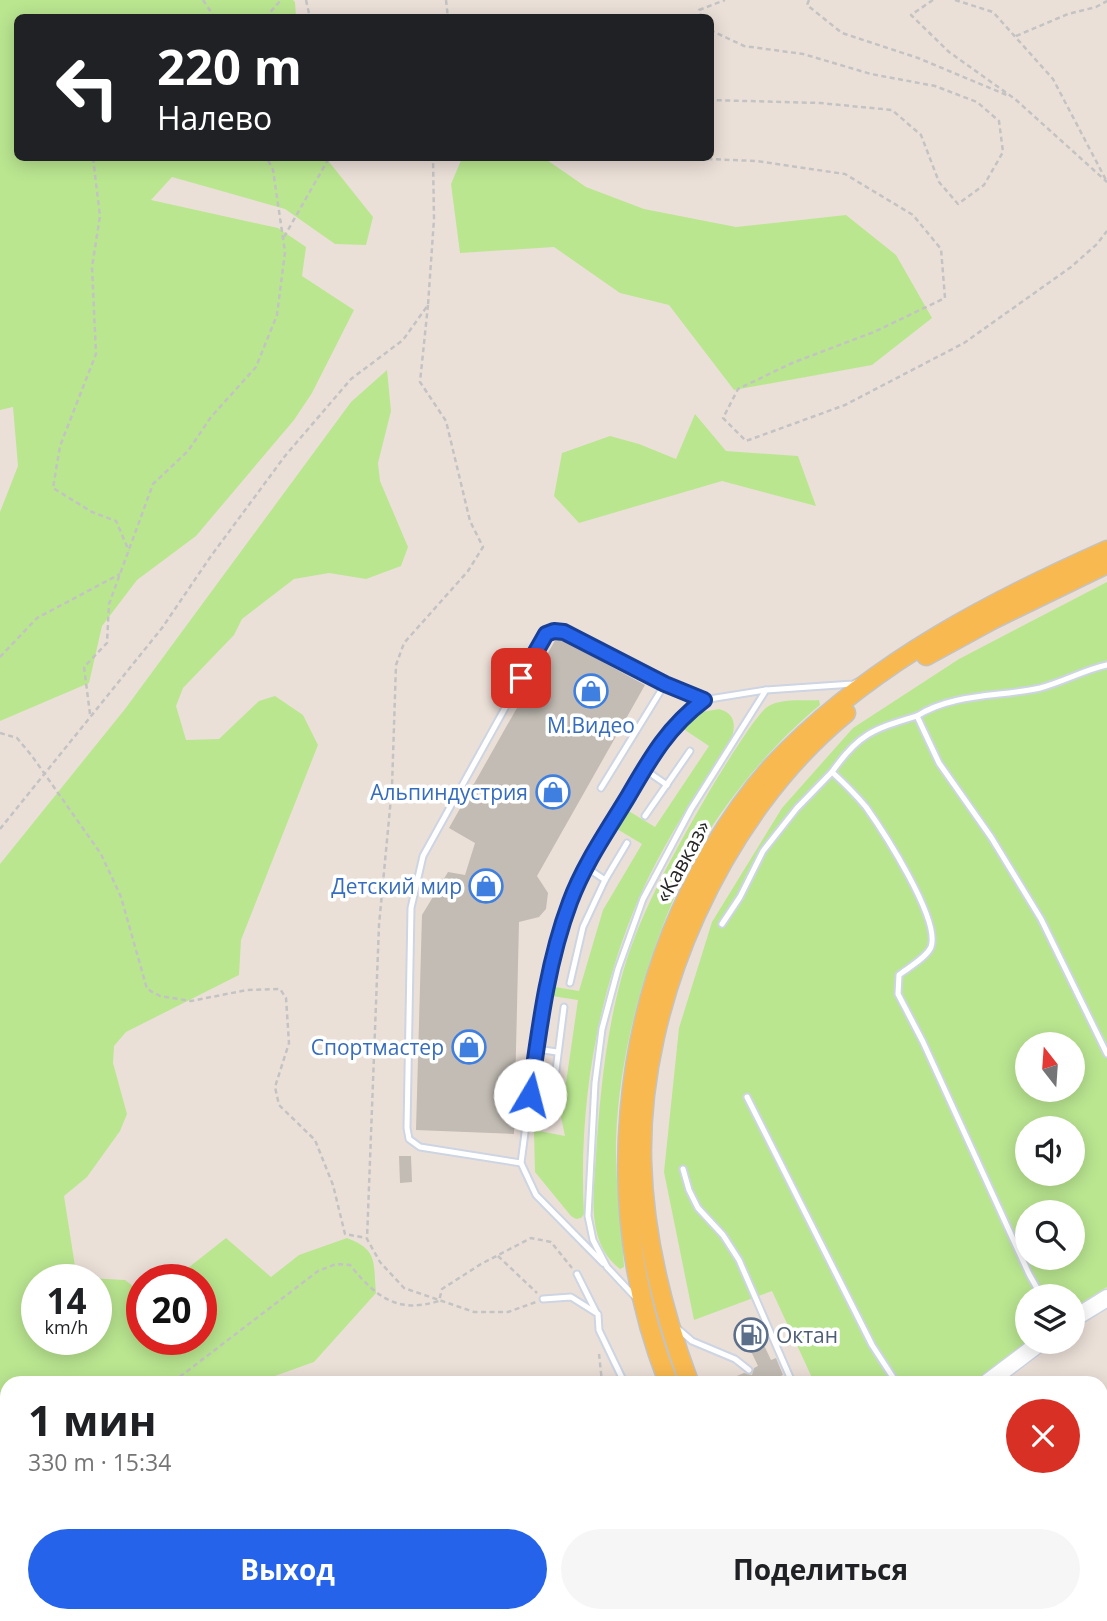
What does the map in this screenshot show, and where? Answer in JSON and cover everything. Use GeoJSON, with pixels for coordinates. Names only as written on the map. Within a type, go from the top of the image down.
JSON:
{"type":"FeatureCollection","features":[{"type":"Feature","properties":{"kind":"main road","name":"«Кавказ»"},"geometry":{"type":"LineString","coordinates":[[666,1376],[657,1354],[634,1259],[628,1216],[626,1163],[636,1057],[662,956],[679,913],[726,827],[755,788],[788,750],[829,712],[895,661],[986,607],[1107,550]]}},
{"type":"Feature","properties":{"kind":"main road","name":"«Кавказ»"},"geometry":{"type":"LineString","coordinates":[[687,1376],[659,1284],[646,1215],[642,1160],[651,1061],[676,962],[693,918],[714,877],[766,796],[801,756],[840,718],[913,664],[992,620],[1107,564]]}},
{"type":"Feature","properties":{"kind":"street"},"geometry":{"type":"LineString","coordinates":[[1085,1312],[1107,1298]]}},
{"type":"Feature","properties":{"kind":"street"},"geometry":{"type":"LineString","coordinates":[[657,1354],[658,1376]]}},
{"type":"Feature","properties":{"kind":"street"},"geometry":{"type":"LineString","coordinates":[[657,1354],[673,1376]]}},
{"type":"Feature","properties":{"kind":"street"},"geometry":{"type":"LineString","coordinates":[[996,1376],[1025,1354]]}},
{"type":"Feature","properties":{"kind":"lane"},"geometry":{"type":"LineString","coordinates":[[926,634],[964,614],[986,607]]}},
{"type":"Feature","properties":{"kind":"lane"},"geometry":{"type":"LineString","coordinates":[[521,1163],[419,1147],[409,1139],[411,908],[422,856],[546,634],[564,632],[665,684],[704,700]]}},
{"type":"Feature","properties":{"kind":"lane"},"geometry":{"type":"LineString","coordinates":[[722,924],[740,897],[762,850],[863,735],[917,716],[928,709],[1040,688],[1107,665]]}},
{"type":"Feature","properties":{"kind":"lane"},"geometry":{"type":"LineString","coordinates":[[645,1309],[536,1195],[521,1163],[536,1049],[561,930],[570,902],[586,867],[665,734],[683,715],[704,700],[766,691],[853,684],[872,670]]}},
{"type":"Feature","properties":{"kind":"lane"},"geometry":{"type":"LineString","coordinates":[[601,788],[665,684]]}},
{"type":"Feature","properties":{"kind":"lane"},"geometry":{"type":"LineString","coordinates":[[607,1267],[593,1240],[588,1216],[589,1168],[602,1029],[618,968],[643,899],[691,809],[766,691]]}},
{"type":"Feature","properties":{"kind":"lane"},"geometry":{"type":"LineString","coordinates":[[917,716],[939,764],[991,837],[1041,919],[1107,1054]]}},
{"type":"Feature","properties":{"kind":"lane"},"geometry":{"type":"LineString","coordinates":[[645,816],[690,751]]}},
{"type":"Feature","properties":{"kind":"lane"},"geometry":{"type":"LineString","coordinates":[[644,769],[667,785]]}},
{"type":"Feature","properties":{"kind":"lane"},"geometry":{"type":"LineString","coordinates":[[832,772],[866,808],[921,898],[931,922],[933,937],[930,950],[899,975],[898,994],[923,1042],[1034,1284]]}},
{"type":"Feature","properties":{"kind":"lane"},"geometry":{"type":"LineString","coordinates":[[570,983],[583,927],[627,843]]}},
{"type":"Feature","properties":{"kind":"lane"},"geometry":{"type":"LineString","coordinates":[[586,867],[606,880]]}},
{"type":"Feature","properties":{"kind":"lane"},"geometry":{"type":"LineString","coordinates":[[551,1110],[564,1007]]}},
{"type":"Feature","properties":{"kind":"lane"},"geometry":{"type":"LineString","coordinates":[[536,1049],[557,1052]]}},
{"type":"Feature","properties":{"kind":"lane"},"geometry":{"type":"LineString","coordinates":[[747,1097],[872,1345],[892,1376]]}},
{"type":"Feature","properties":{"kind":"lane"},"geometry":{"type":"LineString","coordinates":[[683,1169],[698,1208],[723,1235],[739,1260],[789,1376]]}},
{"type":"Feature","properties":{"kind":"lane"},"geometry":{"type":"LineString","coordinates":[[577,1274],[598,1314],[598,1330],[621,1376]]}},
{"type":"Feature","properties":{"kind":"lane"},"geometry":{"type":"LineString","coordinates":[[544,1299],[571,1297],[598,1314]]}},
{"type":"Feature","properties":{"kind":"lane"},"geometry":{"type":"LineString","coordinates":[[666,1312],[681,1332],[692,1341],[735,1359],[749,1370]]}},
{"type":"Feature","properties":{"kind":"path"},"geometry":{"type":"LineString","coordinates":[[269,14],[281,0]]}},
{"type":"Feature","properties":{"kind":"path"},"geometry":{"type":"LineString","coordinates":[[700,14],[699,10],[725,0]]}},
{"type":"Feature","properties":{"kind":"path"},"geometry":{"type":"LineString","coordinates":[[809,0],[807,5],[842,33],[918,58],[1015,99]]}},
{"type":"Feature","properties":{"kind":"path"},"geometry":{"type":"LineString","coordinates":[[933,0],[911,15],[949,52],[1015,99],[1107,182]]}},
{"type":"Feature","properties":{"kind":"path"},"geometry":{"type":"LineString","coordinates":[[955,0],[993,12],[1053,79],[1107,182]]}},
{"type":"Feature","properties":{"kind":"path"},"geometry":{"type":"LineString","coordinates":[[1015,36],[1068,14],[1096,8],[1107,1]]}},
{"type":"Feature","properties":{"kind":"path"},"geometry":{"type":"LineString","coordinates":[[714,32],[744,46],[803,54],[871,74],[935,86],[977,103],[999,121],[1003,152],[984,185],[958,204],[939,182],[921,135],[892,110],[820,103],[714,100]]}},
{"type":"Feature","properties":{"kind":"path"},"geometry":{"type":"LineString","coordinates":[[714,159],[757,161],[845,174],[913,215],[941,249],[945,298],[874,332],[792,363],[738,389],[723,418],[746,441],[845,405],[964,343],[1071,267],[1097,244],[1107,231]]}},
{"type":"Feature","properties":{"kind":"path"},"geometry":{"type":"LineString","coordinates":[[93,161],[100,215],[92,267],[96,354],[60,446],[53,488],[92,512],[116,521],[129,551]]}},
{"type":"Feature","properties":{"kind":"path"},"geometry":{"type":"LineString","coordinates":[[90,716],[84,667],[107,643],[109,604],[153,484],[188,451],[211,417],[256,367],[277,315],[285,252],[273,170],[268,161]]}},
{"type":"Feature","properties":{"kind":"path"},"geometry":{"type":"LineString","coordinates":[[283,238],[327,161]]}},
{"type":"Feature","properties":{"kind":"path"},"geometry":{"type":"LineString","coordinates":[[433,161],[434,219],[420,382],[446,421],[470,521],[483,547]]}},
{"type":"Feature","properties":{"kind":"path"},"geometry":{"type":"LineString","coordinates":[[0,829],[162,628],[285,456],[351,379],[403,340],[428,304]]}},
{"type":"Feature","properties":{"kind":"path"},"geometry":{"type":"LineString","coordinates":[[0,657],[37,618],[120,575]]}},
{"type":"Feature","properties":{"kind":"path"},"geometry":{"type":"LineString","coordinates":[[0,733],[17,738],[101,854],[121,897],[147,989],[160,996],[191,1001],[247,990],[280,989],[286,998],[289,1044],[275,1087],[279,1105],[316,1140],[333,1185],[345,1234],[367,1239]]}},
{"type":"Feature","properties":{"kind":"path"},"geometry":{"type":"LineString","coordinates":[[181,1376],[318,1271],[336,1264],[350,1265],[367,1285],[387,1300],[423,1306],[439,1301],[442,1289],[531,1238],[551,1242],[577,1274]]}},
{"type":"Feature","properties":{"kind":"path"},"geometry":{"type":"LineString","coordinates":[[498,1256],[544,1299]]}},
{"type":"Feature","properties":{"kind":"path"},"geometry":{"type":"LineString","coordinates":[[601,1376],[599,1352],[603,1340]]}},
{"type":"Feature","properties":{"kind":"green space"},"geometry":{"type":"Polygon","coordinates":[[[0,0],[293,0],[296,14],[14,14],[14,161],[328,161],[373,217],[366,245],[335,244],[285,209],[172,177],[151,200],[278,228],[306,247],[302,276],[354,310],[312,393],[294,420],[196,536],[137,580],[102,626],[89,683],[0,721],[0,512],[18,466],[13,407],[0,410],[0,0]]]}},
{"type":"Feature","properties":{"kind":"green space"},"geometry":{"type":"Polygon","coordinates":[[[461,161],[548,161],[586,187],[644,209],[736,227],[846,215],[896,255],[932,318],[872,365],[734,390],[669,305],[620,293],[554,247],[460,253],[451,184],[461,161]]]}},
{"type":"Feature","properties":{"kind":"green space"},"geometry":{"type":"Polygon","coordinates":[[[387,370],[391,411],[378,463],[380,481],[408,547],[401,566],[366,579],[329,573],[294,579],[242,619],[234,635],[183,688],[176,706],[186,740],[219,739],[259,701],[275,696],[303,715],[318,745],[241,940],[239,975],[126,1032],[114,1046],[113,1063],[127,1114],[120,1131],[87,1177],[64,1196],[75,1264],[21,1264],[21,1355],[112,1355],[112,1279],[126,1281],[126,1355],[217,1355],[217,1264],[193,1264],[226,1238],[271,1277],[299,1255],[347,1238],[365,1247],[369,1253],[374,1266],[376,1293],[314,1362],[275,1376],[0,1376],[0,864],[125,709],[351,402],[387,370]]]}},
{"type":"Feature","properties":{"kind":"green space"},"geometry":{"type":"Polygon","coordinates":[[[695,414],[726,451],[798,456],[816,506],[722,481],[579,523],[554,496],[562,453],[610,436],[676,459],[695,414]]]}},
{"type":"Feature","properties":{"kind":"green space"},"geometry":{"type":"Polygon","coordinates":[[[1107,582],[1107,1287],[1085,1301],[1085,1284],[1015,1284],[1015,1353],[985,1376],[811,1376],[772,1291],[694,1320],[664,1172],[679,1028],[712,922],[782,808],[853,728],[959,659],[1107,582]]]}},
{"type":"Feature","properties":{"kind":"green space"},"geometry":{"type":"Polygon","coordinates":[[[819,700],[820,705],[765,758],[716,820],[684,873],[661,931],[641,989],[627,1049],[618,1110],[617,1172],[624,1267],[620,1269],[601,1245],[596,1231],[593,1201],[608,1040],[617,995],[631,948],[650,901],[673,856],[710,790],[754,722],[772,704],[819,700]]]}},
{"type":"Feature","properties":{"kind":"green space"},"geometry":{"type":"Polygon","coordinates":[[[719,709],[733,719],[732,737],[659,857],[624,935],[612,974],[588,1093],[584,1133],[584,1214],[576,1219],[535,1172],[534,1130],[565,1136],[561,1117],[578,1000],[552,996],[555,987],[579,991],[603,910],[642,844],[617,829],[627,810],[655,827],[709,746],[682,728],[696,713],[719,709]]]}},
{"type":"Feature","properties":{"kind":"building"},"geometry":{"type":"Polygon","coordinates":[[[557,637],[645,685],[537,876],[548,893],[546,909],[539,917],[519,922],[514,1134],[416,1130],[422,915],[448,872],[465,875],[475,843],[449,828],[557,637]]]}},
{"type":"Feature","properties":{"kind":"building"},"geometry":{"type":"Polygon","coordinates":[[[399,1156],[411,1156],[412,1182],[400,1183],[399,1156]]]}},
{"type":"Feature","properties":{"kind":"building"},"geometry":{"type":"Polygon","coordinates":[[[757,1320],[766,1340],[762,1341],[771,1360],[776,1358],[783,1375],[737,1376],[744,1373],[752,1375],[754,1368],[758,1366],[749,1347],[744,1349],[735,1330],[757,1320]]]}},
{"type":"Feature","properties":{"kind":"place","name":"М.Видео"},"geometry":{"type":"Point","coordinates":[591,691]}},
{"type":"Feature","properties":{"kind":"place","name":"Альпиндустрия"},"geometry":{"type":"Point","coordinates":[553,792]}},
{"type":"Feature","properties":{"kind":"place","name":"Детский мир"},"geometry":{"type":"Point","coordinates":[486,886]}},
{"type":"Feature","properties":{"kind":"place","name":"Спортмастер"},"geometry":{"type":"Point","coordinates":[469,1047]}},
{"type":"Feature","properties":{"kind":"place","name":"Октан"},"geometry":{"type":"Point","coordinates":[751,1335]}},
{"type":"Feature","properties":{"kind":"route"},"geometry":{"type":"LineString","coordinates":[[521,678],[546,634],[564,632],[665,684],[704,700],[683,715],[665,734],[586,867],[570,902],[547,992],[530,1095]]}}]}
